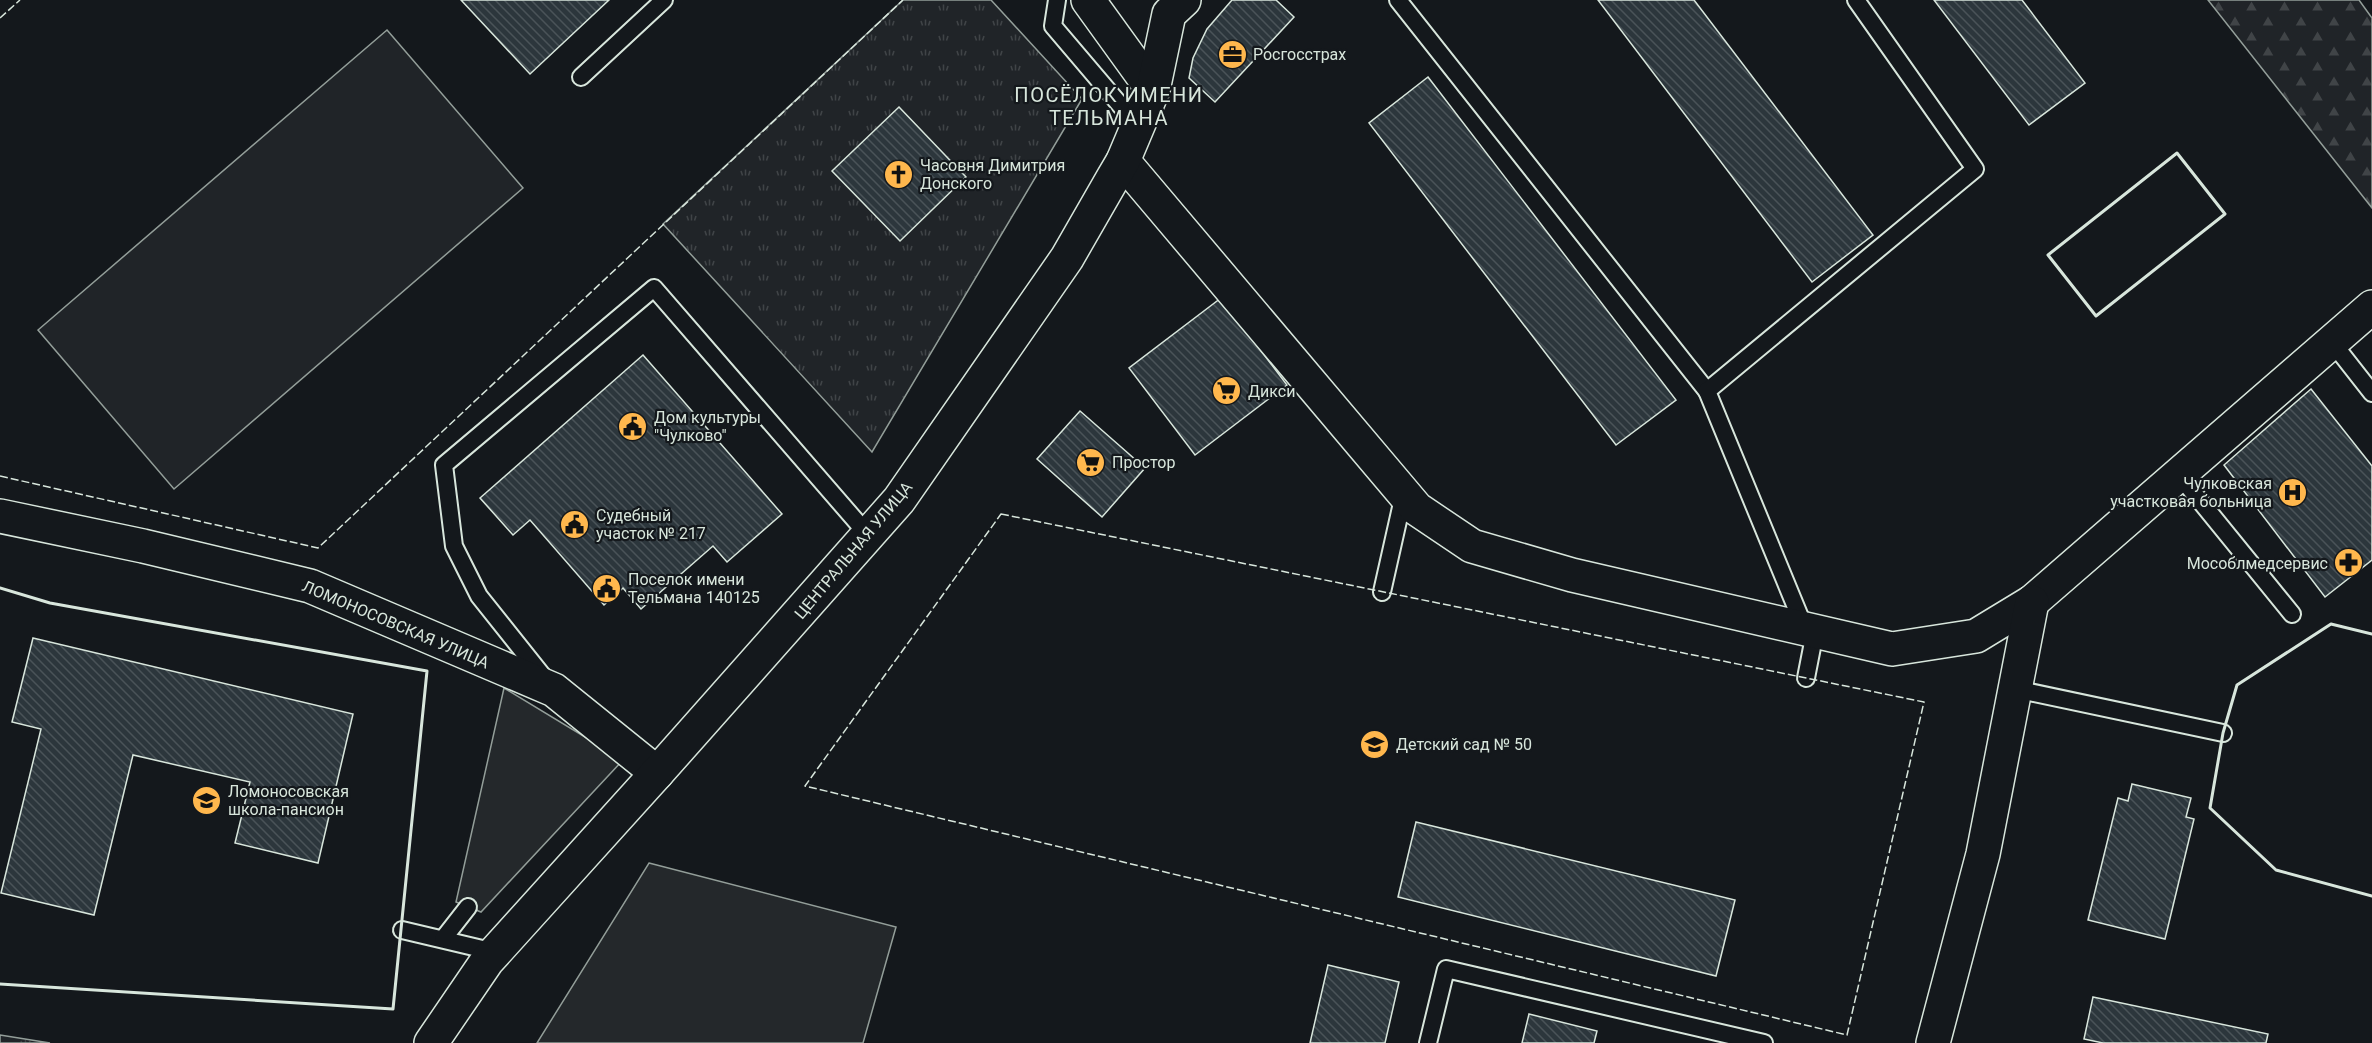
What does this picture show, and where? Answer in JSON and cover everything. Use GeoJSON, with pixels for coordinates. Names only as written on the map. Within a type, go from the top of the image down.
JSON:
{"type":"FeatureCollection","features":[{"type":"Feature","properties":{"kind":"street"},"geometry":{"type":"LineString","coordinates":[[1088,0],[1153,90]]}},
{"type":"Feature","properties":{"kind":"street","name":"ЦЕНТРАЛЬНАЯ УЛИЦА"},"geometry":{"type":"LineString","coordinates":[[431,1043],[495,952],[899,500],[1067,258],[1123,160],[1153,90],[1169,14],[1184,0]]}},
{"type":"Feature","properties":{"kind":"street"},"geometry":{"type":"LineString","coordinates":[[1123,160],[1417,509],[1472,546],[1572,575],[1892,650],[1976,636],[2032,602],[2372,307]]}},
{"type":"Feature","properties":{"kind":"street","name":"ЛОМОНОСОВСКАЯ УЛИЦА"},"geometry":{"type":"LineString","coordinates":[[0,516],[143,546],[310,586],[554,690],[657,773]]}},
{"type":"Feature","properties":{"kind":"street"},"geometry":{"type":"LineString","coordinates":[[1933,1043],[1983,854],[2032,602]]}},
{"type":"Feature","properties":{"kind":"lane"},"geometry":{"type":"LineString","coordinates":[[581,77],[664,0]]}},
{"type":"Feature","properties":{"kind":"lane"},"geometry":{"type":"LineString","coordinates":[[1057,0],[1053,26],[1138,126]]}},
{"type":"Feature","properties":{"kind":"lane"},"geometry":{"type":"LineString","coordinates":[[1398,0],[1707,391],[1810,631],[1806,678]]}},
{"type":"Feature","properties":{"kind":"lane"},"geometry":{"type":"LineString","coordinates":[[1707,391],[1975,169],[1856,0]]}},
{"type":"Feature","properties":{"kind":"lane"},"geometry":{"type":"LineString","coordinates":[[554,690],[479,596],[454,546],[444,465],[654,288],[869,536]]}},
{"type":"Feature","properties":{"kind":"lane"},"geometry":{"type":"LineString","coordinates":[[2332,342],[2372,393]]}},
{"type":"Feature","properties":{"kind":"lane"},"geometry":{"type":"LineString","coordinates":[[2179,475],[2292,614]]}},
{"type":"Feature","properties":{"kind":"lane"},"geometry":{"type":"LineString","coordinates":[[1382,592],[1404,494]]}},
{"type":"Feature","properties":{"kind":"lane"},"geometry":{"type":"LineString","coordinates":[[2015,689],[2223,733]]}},
{"type":"Feature","properties":{"kind":"lane"},"geometry":{"type":"LineString","coordinates":[[443,939],[468,907]]}},
{"type":"Feature","properties":{"kind":"lane"},"geometry":{"type":"LineString","coordinates":[[402,930],[495,952]]}},
{"type":"Feature","properties":{"kind":"lane"},"geometry":{"type":"LineString","coordinates":[[1428,1043],[1446,969],[1764,1043]]}},
{"type":"Feature","properties":{"kind":"green space"},"geometry":{"type":"Polygon","coordinates":[[[903,0],[991,0],[1082,99],[872,452],[663,224],[903,0]]]}},
{"type":"Feature","properties":{"kind":"green space"},"geometry":{"type":"Polygon","coordinates":[[[2208,0],[2359,0],[2372,18],[2372,208],[2208,0]]]}},
{"type":"Feature","properties":{"kind":"green space"},"geometry":{"type":"Polygon","coordinates":[[[387,30],[523,188],[174,489],[38,330],[387,30]]]}},
{"type":"Feature","properties":{"kind":"green space"},"geometry":{"type":"Polygon","coordinates":[[[0,1035],[50,1043],[0,1043],[0,1035]]]}},
{"type":"Feature","properties":{"kind":"shaded area"},"geometry":{"type":"Polygon","coordinates":[[[504,688],[623,760],[481,912],[456,902],[504,688]]]}},
{"type":"Feature","properties":{"kind":"shaded area"},"geometry":{"type":"Polygon","coordinates":[[[649,863],[896,927],[863,1043],[537,1043],[649,863]]]}},
{"type":"Feature","properties":{"kind":"building"},"geometry":{"type":"Polygon","coordinates":[[[461,0],[609,0],[530,74],[461,0]]]}},
{"type":"Feature","properties":{"kind":"building"},"geometry":{"type":"Polygon","coordinates":[[[1232,0],[1276,0],[1294,17],[1215,102],[1189,78],[1193,58],[1207,29],[1232,0]]]}},
{"type":"Feature","properties":{"kind":"building"},"geometry":{"type":"Polygon","coordinates":[[[1598,0],[1694,0],[1873,235],[1812,282],[1598,0]]]}},
{"type":"Feature","properties":{"kind":"building"},"geometry":{"type":"Polygon","coordinates":[[[1934,0],[2022,0],[2085,83],[2029,125],[1934,0]]]}},
{"type":"Feature","properties":{"kind":"building"},"geometry":{"type":"Polygon","coordinates":[[[1428,77],[1676,400],[1616,445],[1369,123],[1428,77]]]}},
{"type":"Feature","properties":{"kind":"building","name":"Часовня Димитрия Донского"},"geometry":{"type":"Polygon","coordinates":[[[899,107],[966,177],[900,241],[832,171],[899,107]]]}},
{"type":"Feature","properties":{"kind":"building"},"geometry":{"type":"Polygon","coordinates":[[[1221,298],[1287,385],[1195,455],[1129,368],[1221,298]]]}},
{"type":"Feature","properties":{"kind":"building","name":"Дом культуры \"Чулково\""},"geometry":{"type":"Polygon","coordinates":[[[643,355],[782,514],[727,562],[713,546],[641,609],[623,588],[604,605],[530,520],[513,535],[480,498],[643,355]]]}},
{"type":"Feature","properties":{"kind":"building"},"geometry":{"type":"Polygon","coordinates":[[[2311,389],[2372,466],[2372,560],[2325,597],[2224,465],[2311,389]]]}},
{"type":"Feature","properties":{"kind":"building"},"geometry":{"type":"Polygon","coordinates":[[[1080,411],[1145,468],[1102,517],[1037,459],[1080,411]]]}},
{"type":"Feature","properties":{"kind":"building"},"geometry":{"type":"Polygon","coordinates":[[[33,638],[353,714],[318,863],[235,843],[250,782],[133,755],[94,915],[1,893],[41,729],[12,722],[33,638]]]}},
{"type":"Feature","properties":{"kind":"building"},"geometry":{"type":"Polygon","coordinates":[[[2132,784],[2191,798],[2186,817],[2194,819],[2165,939],[2088,920],[2118,798],[2128,801],[2132,784]]]}},
{"type":"Feature","properties":{"kind":"building"},"geometry":{"type":"Polygon","coordinates":[[[1416,822],[1735,900],[1716,976],[1398,897],[1416,822]]]}},
{"type":"Feature","properties":{"kind":"building"},"geometry":{"type":"Polygon","coordinates":[[[1328,965],[1399,982],[1385,1043],[1310,1043],[1328,965]]]}},
{"type":"Feature","properties":{"kind":"building"},"geometry":{"type":"Polygon","coordinates":[[[2093,997],[2268,1034],[2266,1043],[2103,1043],[2084,1039],[2093,997]]]}},
{"type":"Feature","properties":{"kind":"building"},"geometry":{"type":"Polygon","coordinates":[[[1529,1014],[1597,1031],[1594,1043],[1522,1043],[1529,1014]]]}},
{"type":"Feature","properties":{"kind":"fence"},"geometry":{"type":"LineString","coordinates":[[0,18],[20,0]]}},
{"type":"Feature","properties":{"kind":"fence"},"geometry":{"type":"LineString","coordinates":[[0,476],[318,548],[903,0]]}},
{"type":"Feature","properties":{"kind":"fence"},"geometry":{"type":"LineString","coordinates":[[1001,514],[1924,702],[1847,1035],[805,786],[1001,514]]}},
{"type":"Feature","properties":{"kind":"wall"},"geometry":{"type":"LineString","coordinates":[[2177,153],[2225,214],[2096,316],[2048,255],[2177,153]]}},
{"type":"Feature","properties":{"kind":"wall"},"geometry":{"type":"LineString","coordinates":[[0,588],[50,603],[427,671],[393,1009],[0,984]]}},
{"type":"Feature","properties":{"kind":"wall"},"geometry":{"type":"LineString","coordinates":[[2372,634],[2331,624],[2237,685],[2223,733],[2210,808],[2276,870],[2372,896]]}},
{"type":"Feature","properties":{"kind":"place","name":"Росгосстрах"},"geometry":{"type":"Point","coordinates":[1232,54]}},
{"type":"Feature","properties":{"kind":"place","name":"Часовня Димитрия Донского"},"geometry":{"type":"Point","coordinates":[899,174]}},
{"type":"Feature","properties":{"kind":"place","name":"Дикси"},"geometry":{"type":"Point","coordinates":[1227,391]}},
{"type":"Feature","properties":{"kind":"place","name":"Дом культуры \"Чулково\""},"geometry":{"type":"Point","coordinates":[633,426]}},
{"type":"Feature","properties":{"kind":"place","name":"Простор"},"geometry":{"type":"Point","coordinates":[1091,462]}},
{"type":"Feature","properties":{"kind":"place","name":"Чулковская участковая больница"},"geometry":{"type":"Point","coordinates":[2293,492]}},
{"type":"Feature","properties":{"kind":"place","name":"Судебный участок № 217"},"geometry":{"type":"Point","coordinates":[575,524]}},
{"type":"Feature","properties":{"kind":"place","name":"Мособлмедсервис"},"geometry":{"type":"Point","coordinates":[2349,563]}},
{"type":"Feature","properties":{"kind":"place","name":"Поселок имени Тельмана 140125"},"geometry":{"type":"Point","coordinates":[607,588]}},
{"type":"Feature","properties":{"kind":"place","name":"Детский сад № 50"},"geometry":{"type":"Point","coordinates":[1375,744]}},
{"type":"Feature","properties":{"kind":"place","name":"Ломоносовская школа-пансион"},"geometry":{"type":"Point","coordinates":[207,800]}},
{"type":"Feature","properties":{"kind":"district","name":"ПОСЁЛОК ИМЕНИ ТЕЛЬМАНА"},"geometry":{"type":"Point","coordinates":[1109,106]}}]}
